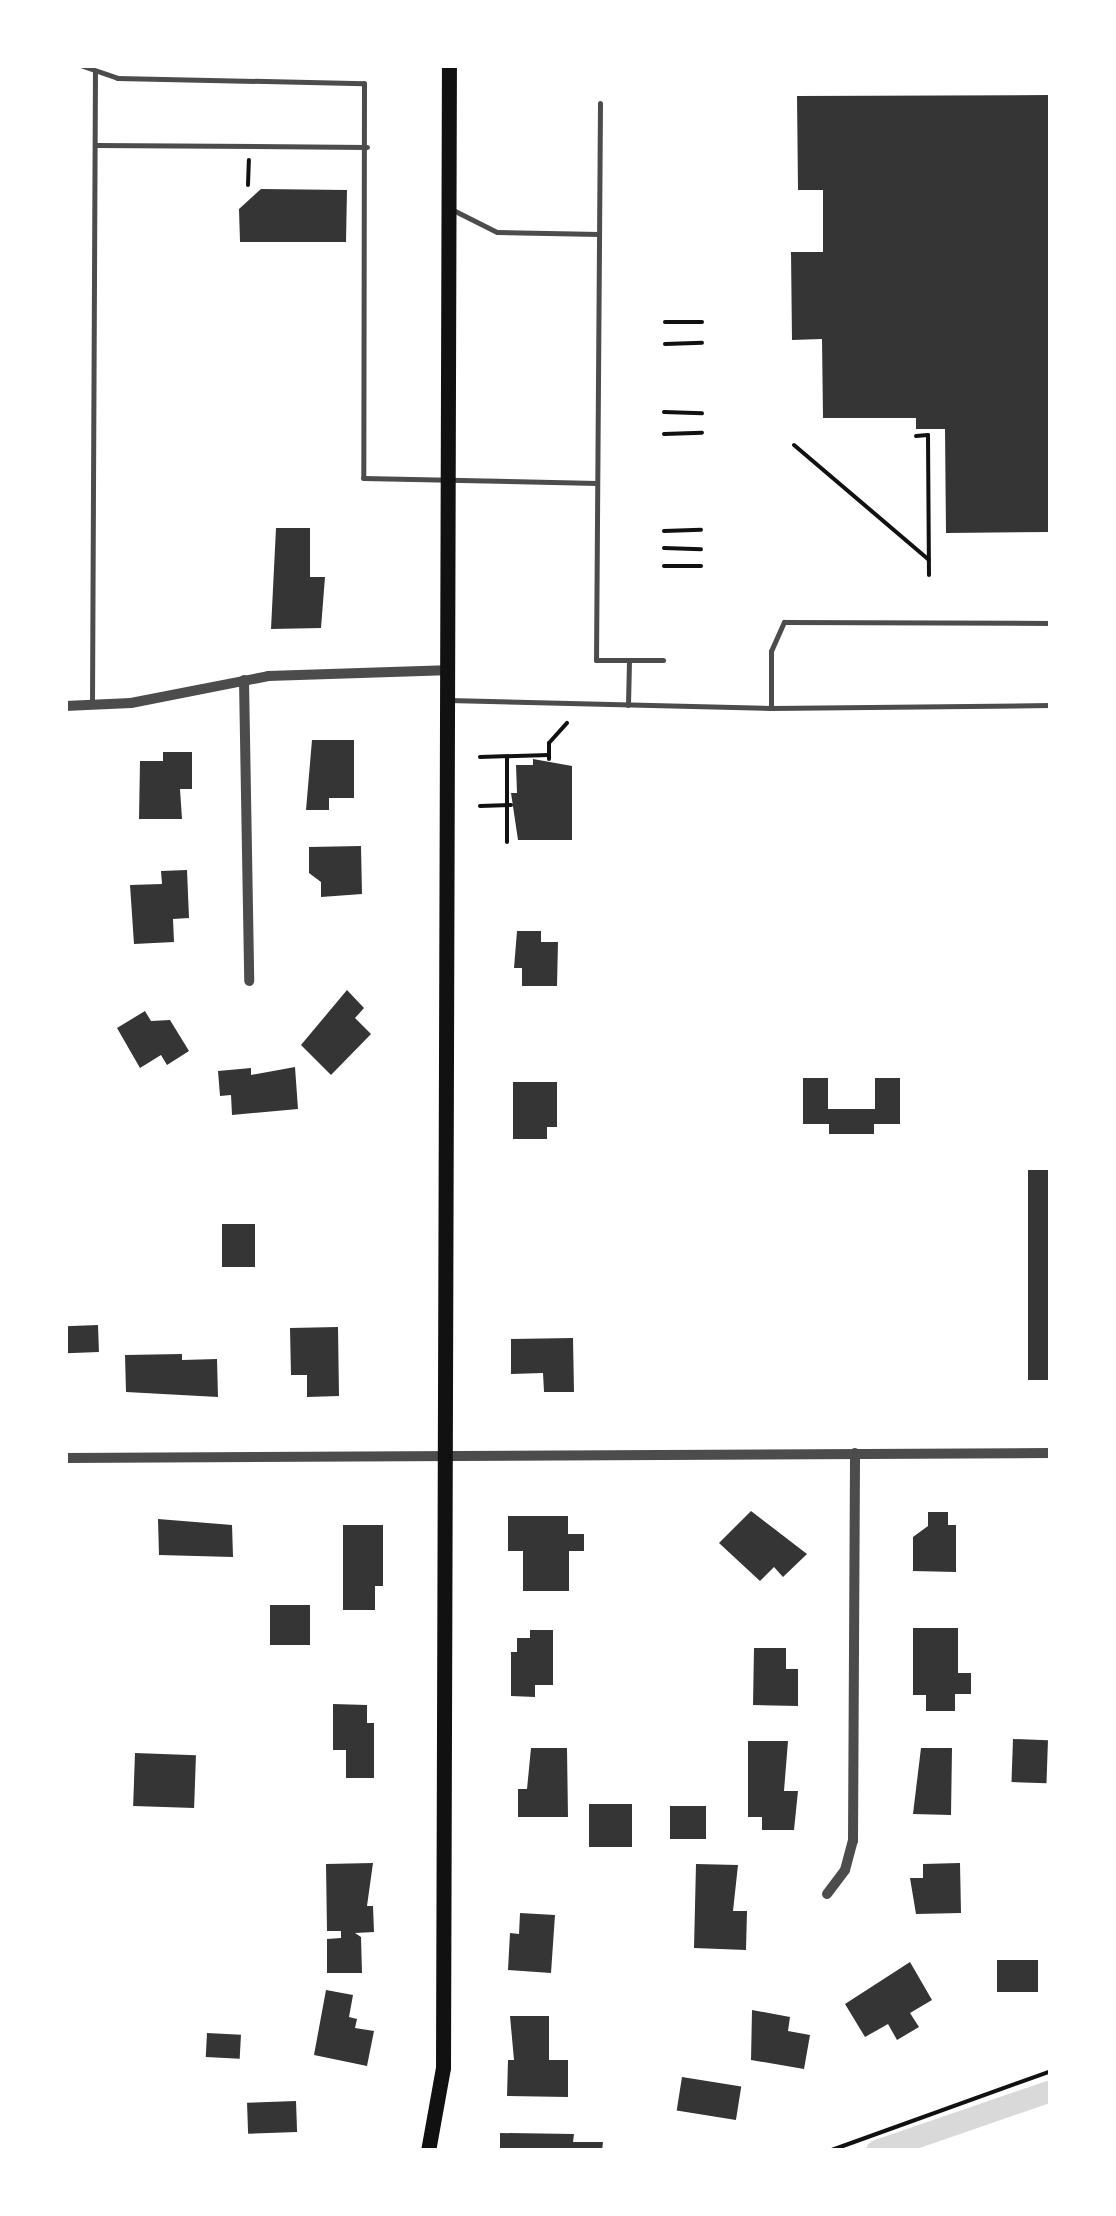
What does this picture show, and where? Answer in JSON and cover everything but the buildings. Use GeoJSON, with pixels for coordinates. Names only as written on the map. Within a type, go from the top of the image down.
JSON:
{"type":"FeatureCollection","features":[{"type":"Feature","properties":{"kind":"main road"},"geometry":{"type":"LineString","coordinates":[[428,2151],[442,2068],[448,65]]}},
{"type":"Feature","properties":{"kind":"street"},"geometry":{"type":"LineString","coordinates":[[65,706],[92,706],[244,680],[445,670]]}},
{"type":"Feature","properties":{"kind":"street"},"geometry":{"type":"LineString","coordinates":[[244,680],[249,981]]}},
{"type":"Feature","properties":{"kind":"street"},"geometry":{"type":"LineString","coordinates":[[65,1458],[1051,1453]]}},
{"type":"Feature","properties":{"kind":"street"},"geometry":{"type":"LineString","coordinates":[[827,1894],[845,1870],[854,1840],[855,1454]]}},
{"type":"Feature","properties":{"kind":"lane"},"geometry":{"type":"LineString","coordinates":[[80,65],[117,78],[360,80],[368,94],[363,478],[596,482]]}},
{"type":"Feature","properties":{"kind":"lane"},"geometry":{"type":"LineString","coordinates":[[92,706],[95,72]]}},
{"type":"Feature","properties":{"kind":"lane"},"geometry":{"type":"LineString","coordinates":[[600,103],[596,660],[663,660]]}},
{"type":"Feature","properties":{"kind":"lane"},"geometry":{"type":"LineString","coordinates":[[95,145],[368,147]]}},
{"type":"Feature","properties":{"kind":"lane"},"geometry":{"type":"LineString","coordinates":[[448,205],[497,232],[599,234]]}},
{"type":"Feature","properties":{"kind":"lane"},"geometry":{"type":"LineString","coordinates":[[771,708],[771,650],[784,622],[1051,622]]}},
{"type":"Feature","properties":{"kind":"lane"},"geometry":{"type":"LineString","coordinates":[[628,705],[629,660]]}},
{"type":"Feature","properties":{"kind":"lane"},"geometry":{"type":"LineString","coordinates":[[445,700],[771,708],[1051,705]]}},
{"type":"Feature","properties":{"kind":"path"},"geometry":{"type":"LineString","coordinates":[[248,185],[249,146]]}},
{"type":"Feature","properties":{"kind":"path"},"geometry":{"type":"LineString","coordinates":[[665,322],[702,322]]}},
{"type":"Feature","properties":{"kind":"path"},"geometry":{"type":"LineString","coordinates":[[665,344],[702,343]]}},
{"type":"Feature","properties":{"kind":"path"},"geometry":{"type":"LineString","coordinates":[[664,412],[702,412]]}},
{"type":"Feature","properties":{"kind":"path"},"geometry":{"type":"LineString","coordinates":[[664,434],[702,434]]}},
{"type":"Feature","properties":{"kind":"path"},"geometry":{"type":"LineString","coordinates":[[916,436],[928,435],[929,575]]}},
{"type":"Feature","properties":{"kind":"path"},"geometry":{"type":"LineString","coordinates":[[794,446],[929,560]]}},
{"type":"Feature","properties":{"kind":"path"},"geometry":{"type":"LineString","coordinates":[[664,530],[702,530]]}},
{"type":"Feature","properties":{"kind":"path"},"geometry":{"type":"LineString","coordinates":[[664,548],[702,549]]}},
{"type":"Feature","properties":{"kind":"path"},"geometry":{"type":"LineString","coordinates":[[664,566],[702,566]]}},
{"type":"Feature","properties":{"kind":"path"},"geometry":{"type":"LineString","coordinates":[[480,757],[549,757],[549,742],[566,723]]}},
{"type":"Feature","properties":{"kind":"path"},"geometry":{"type":"LineString","coordinates":[[506,756],[507,842]]}},
{"type":"Feature","properties":{"kind":"path"},"geometry":{"type":"LineString","coordinates":[[480,806],[509,805]]}},
{"type":"Feature","properties":{"kind":"path"},"geometry":{"type":"LineString","coordinates":[[829,2151],[1051,2071]]}},
{"type":"Feature","properties":{"kind":"waterway"},"geometry":{"type":"LineString","coordinates":[[877,2151],[1051,2091]]}}]}
